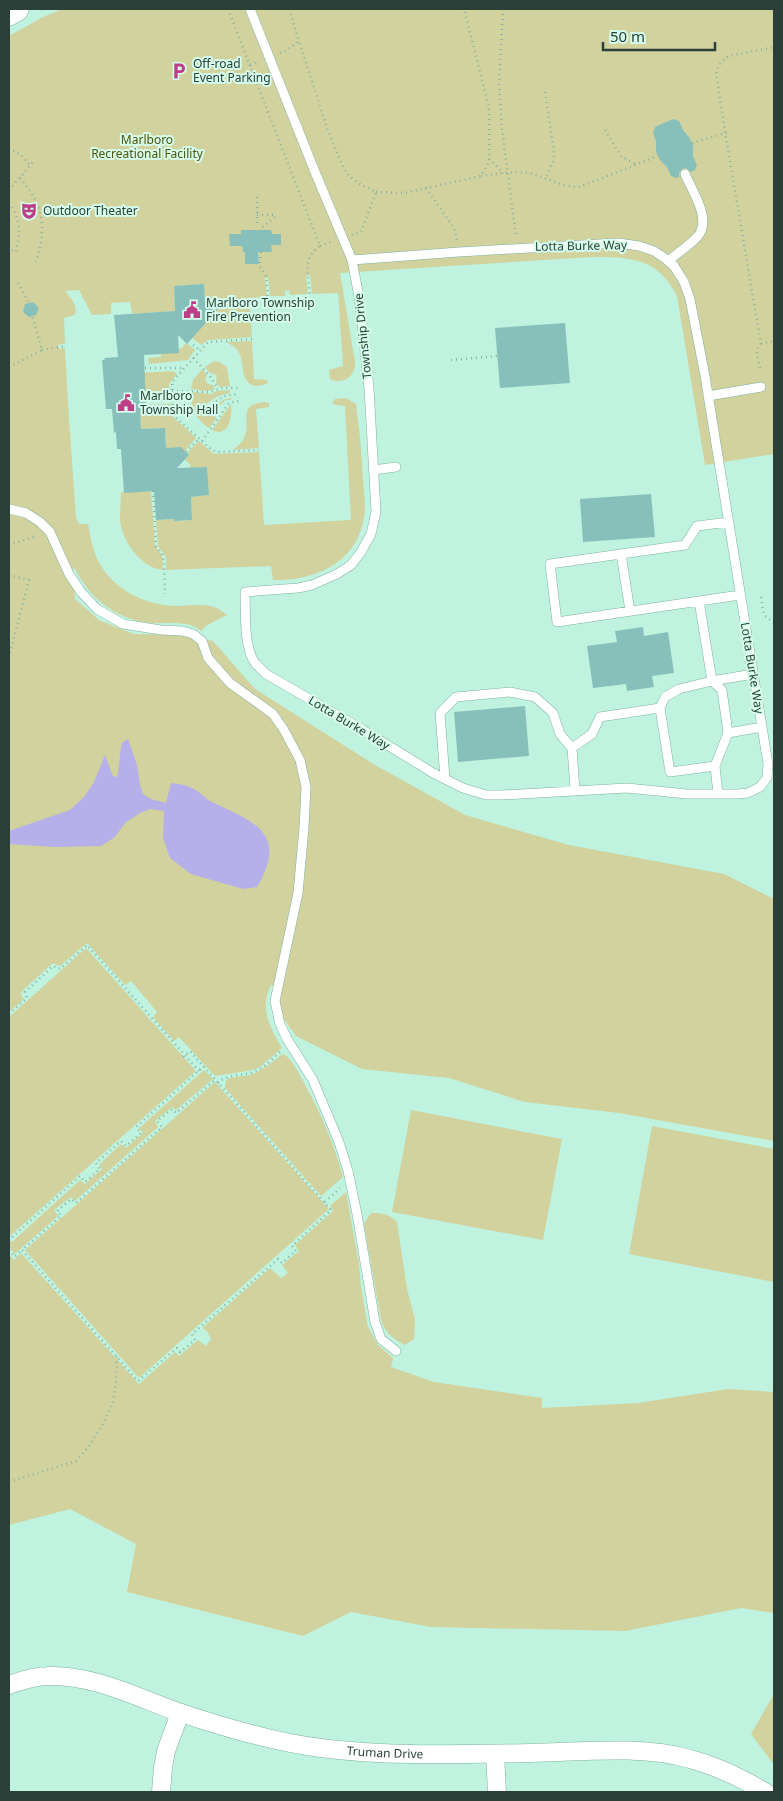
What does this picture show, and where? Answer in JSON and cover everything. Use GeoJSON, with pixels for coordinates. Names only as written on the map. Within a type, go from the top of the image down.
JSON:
{"type":"FeatureCollection","features":[{"type":"Feature","properties":{"kind":"street"},"geometry":{"type":"LineString","coordinates":[[9,13],[16,9]]}},
{"type":"Feature","properties":{"kind":"street","name":"Truman Drive"},"geometry":{"type":"LineString","coordinates":[[9,1685],[45,1676],[85,1679],[180,1713],[261,1737],[320,1748],[373,1753],[495,1754],[630,1751],[665,1754],[689,1758],[712,1766],[736,1776],[764,1792]]}},
{"type":"Feature","properties":{"kind":"street"},"geometry":{"type":"LineString","coordinates":[[162,1792],[166,1751],[180,1713]]}},
{"type":"Feature","properties":{"kind":"street"},"geometry":{"type":"LineString","coordinates":[[495,1754],[497,1792]]}},
{"type":"Feature","properties":{"kind":"lane","name":"Township Drive"},"geometry":{"type":"LineString","coordinates":[[245,592],[276,591],[312,585],[337,574],[351,565],[364,546],[375,519],[368,379],[359,297],[352,260],[250,9]]}},
{"type":"Feature","properties":{"kind":"lane"},"geometry":{"type":"LineString","coordinates":[[668,261],[700,234],[703,225],[702,213],[685,174]]}},
{"type":"Feature","properties":{"kind":"lane","name":"Lotta Burke Way"},"geometry":{"type":"LineString","coordinates":[[245,592],[247,637],[250,653],[255,663],[266,674],[433,773],[463,788],[486,795],[502,796],[627,788],[687,794],[718,794],[748,793],[760,788],[768,778],[768,764],[729,522],[690,300],[684,282],[668,261],[647,248],[618,243],[352,260]]}},
{"type":"Feature","properties":{"kind":"lane"},"geometry":{"type":"LineString","coordinates":[[708,396],[760,387]]}},
{"type":"Feature","properties":{"kind":"lane"},"geometry":{"type":"LineString","coordinates":[[373,470],[396,467]]}},
{"type":"Feature","properties":{"kind":"lane"},"geometry":{"type":"LineString","coordinates":[[9,509],[26,513],[40,522],[50,532],[69,574],[81,592],[97,609],[123,624],[182,631],[193,634],[202,641],[208,658],[230,683],[273,714],[300,760],[306,788],[298,893],[275,1001],[280,1024],[290,1044],[313,1080],[339,1142],[357,1214],[375,1322],[381,1339],[396,1351]]}},
{"type":"Feature","properties":{"kind":"lane"},"geometry":{"type":"LineString","coordinates":[[729,522],[697,526],[685,545],[550,564],[557,622],[740,595]]}},
{"type":"Feature","properties":{"kind":"lane"},"geometry":{"type":"LineString","coordinates":[[622,554],[630,611]]}},
{"type":"Feature","properties":{"kind":"lane"},"geometry":{"type":"LineString","coordinates":[[699,601],[712,681],[722,690],[728,732],[715,766],[718,794]]}},
{"type":"Feature","properties":{"kind":"lane"},"geometry":{"type":"LineString","coordinates":[[715,766],[670,772],[660,708],[665,697],[679,689],[753,674]]}},
{"type":"Feature","properties":{"kind":"lane"},"geometry":{"type":"LineString","coordinates":[[445,779],[440,713],[456,697],[510,692],[535,697],[553,713],[560,734],[572,748],[575,790]]}},
{"type":"Feature","properties":{"kind":"lane"},"geometry":{"type":"LineString","coordinates":[[572,748],[592,734],[600,717],[660,708]]}},
{"type":"Feature","properties":{"kind":"lane"},"geometry":{"type":"LineString","coordinates":[[728,732],[762,727]]}},
{"type":"Feature","properties":{"kind":"path"},"geometry":{"type":"LineString","coordinates":[[228,9],[320,246]]}},
{"type":"Feature","properties":{"kind":"path"},"geometry":{"type":"LineString","coordinates":[[289,9],[327,128],[343,167],[349,176],[358,183],[376,192],[404,193],[480,176],[506,173],[526,173],[566,187],[579,187],[658,156]]}},
{"type":"Feature","properties":{"kind":"path"},"geometry":{"type":"LineString","coordinates":[[464,9],[489,107],[489,159],[480,176]]}},
{"type":"Feature","properties":{"kind":"path"},"geometry":{"type":"LineString","coordinates":[[502,9],[499,84],[506,173],[517,248]]}},
{"type":"Feature","properties":{"kind":"path"},"geometry":{"type":"LineString","coordinates":[[250,65],[286,51],[299,41]]}},
{"type":"Feature","properties":{"kind":"path"},"geometry":{"type":"LineString","coordinates":[[760,368],[757,355],[761,344],[716,80],[718,66],[724,58],[774,47]]}},
{"type":"Feature","properties":{"kind":"path"},"geometry":{"type":"LineString","coordinates":[[545,92],[554,160],[545,179]]}},
{"type":"Feature","properties":{"kind":"path"},"geometry":{"type":"LineString","coordinates":[[605,130],[621,156],[637,165]]}},
{"type":"Feature","properties":{"kind":"path"},"geometry":{"type":"LineString","coordinates":[[692,143],[729,132]]}},
{"type":"Feature","properties":{"kind":"path"},"geometry":{"type":"LineString","coordinates":[[9,148],[31,164],[9,190]]}},
{"type":"Feature","properties":{"kind":"path"},"geometry":{"type":"LineString","coordinates":[[489,159],[506,173]]}},
{"type":"Feature","properties":{"kind":"path"},"geometry":{"type":"LineString","coordinates":[[20,178],[33,196],[42,216],[42,239],[36,262]]}},
{"type":"Feature","properties":{"kind":"path"},"geometry":{"type":"LineString","coordinates":[[426,188],[454,228],[460,252]]}},
{"type":"Feature","properties":{"kind":"path"},"geometry":{"type":"LineString","coordinates":[[310,294],[308,259],[320,246],[361,232],[376,192]]}},
{"type":"Feature","properties":{"kind":"path"},"geometry":{"type":"LineString","coordinates":[[257,193],[257,224]]}},
{"type":"Feature","properties":{"kind":"path"},"geometry":{"type":"LineString","coordinates":[[9,203],[18,222],[19,238],[16,252],[9,249]]}},
{"type":"Feature","properties":{"kind":"path"},"geometry":{"type":"LineString","coordinates":[[257,215],[275,215],[261,228]]}},
{"type":"Feature","properties":{"kind":"path"},"geometry":{"type":"LineString","coordinates":[[261,252],[260,267],[266,276],[268,297]]}},
{"type":"Feature","properties":{"kind":"path"},"geometry":{"type":"LineString","coordinates":[[18,283],[29,303]]}},
{"type":"Feature","properties":{"kind":"path"},"geometry":{"type":"LineString","coordinates":[[32,316],[42,350]]}},
{"type":"Feature","properties":{"kind":"path"},"geometry":{"type":"LineString","coordinates":[[252,339],[208,342],[172,382],[172,400],[175,417],[215,452],[259,450]]}},
{"type":"Feature","properties":{"kind":"path"},"geometry":{"type":"LineString","coordinates":[[761,344],[774,342]]}},
{"type":"Feature","properties":{"kind":"path"},"geometry":{"type":"LineString","coordinates":[[194,345],[200,350]]}},
{"type":"Feature","properties":{"kind":"path"},"geometry":{"type":"LineString","coordinates":[[9,367],[42,350],[65,346]]}},
{"type":"Feature","properties":{"kind":"path"},"geometry":{"type":"LineString","coordinates":[[452,360],[497,356]]}},
{"type":"Feature","properties":{"kind":"path"},"geometry":{"type":"LineString","coordinates":[[193,358],[207,372],[218,389]]}},
{"type":"Feature","properties":{"kind":"path"},"geometry":{"type":"LineString","coordinates":[[144,368],[184,368]]}},
{"type":"Feature","properties":{"kind":"path"},"geometry":{"type":"LineString","coordinates":[[172,391],[210,392],[218,389],[238,388]]}},
{"type":"Feature","properties":{"kind":"path"},"geometry":{"type":"LineString","coordinates":[[208,407],[224,396],[239,394]]}},
{"type":"Feature","properties":{"kind":"path"},"geometry":{"type":"LineString","coordinates":[[146,401],[172,400]]}},
{"type":"Feature","properties":{"kind":"path"},"geometry":{"type":"LineString","coordinates":[[186,452],[200,440],[229,403],[239,401]]}},
{"type":"Feature","properties":{"kind":"path"},"geometry":{"type":"LineString","coordinates":[[153,491],[156,546],[164,557],[165,594]]}},
{"type":"Feature","properties":{"kind":"path"},"geometry":{"type":"LineString","coordinates":[[9,545],[50,532]]}},
{"type":"Feature","properties":{"kind":"path"},"geometry":{"type":"LineString","coordinates":[[9,574],[30,580],[9,657]]}},
{"type":"Feature","properties":{"kind":"path"},"geometry":{"type":"LineString","coordinates":[[762,597],[764,615],[774,623]]}},
{"type":"Feature","properties":{"kind":"path"},"geometry":{"type":"LineString","coordinates":[[9,1014],[27,998],[25,992],[53,966],[60,969],[87,945],[199,1071]]}},
{"type":"Feature","properties":{"kind":"path"},"geometry":{"type":"LineString","coordinates":[[218,1082],[224,1077],[255,1072],[290,1044]]}},
{"type":"Feature","properties":{"kind":"path"},"geometry":{"type":"LineString","coordinates":[[22,1250],[138,1381],[177,1348],[180,1352],[196,1340],[192,1334],[278,1258],[282,1263],[296,1250],[292,1246],[332,1210],[190,1051],[184,1056]]}},
{"type":"Feature","properties":{"kind":"path"},"geometry":{"type":"LineString","coordinates":[[9,1235],[11,1238],[80,1176],[85,1182],[100,1169],[96,1163],[121,1140],[126,1146],[141,1133],[136,1127],[204,1066]]}},
{"type":"Feature","properties":{"kind":"path"},"geometry":{"type":"LineString","coordinates":[[9,1250],[15,1257],[61,1216],[57,1211],[71,1199],[76,1203],[162,1127],[157,1121],[172,1109],[176,1113],[216,1079]]}},
{"type":"Feature","properties":{"kind":"path"},"geometry":{"type":"LineString","coordinates":[[325,1202],[350,1180]]}},
{"type":"Feature","properties":{"kind":"path"},"geometry":{"type":"LineString","coordinates":[[9,1482],[76,1461],[89,1446],[103,1424],[113,1402],[117,1353]]}},
{"type":"Feature","properties":{"kind":"green space","name":"Marlboro Recreational Facility"},"geometry":{"type":"Polygon","coordinates":[[[62,9],[774,9],[774,454],[705,465],[677,296],[661,274],[642,262],[631,259],[592,257],[340,273],[355,367],[351,376],[340,381],[330,379],[329,370],[343,366],[338,293],[312,294],[310,275],[306,276],[308,294],[290,295],[289,290],[285,291],[285,296],[270,296],[268,278],[265,278],[267,297],[249,298],[252,337],[208,340],[201,345],[191,337],[195,328],[201,328],[227,299],[205,300],[204,284],[174,286],[175,311],[132,314],[130,302],[111,303],[111,314],[92,315],[79,290],[65,291],[73,302],[76,311],[75,315],[64,318],[65,343],[58,345],[59,349],[65,348],[76,517],[79,524],[88,524],[93,548],[99,563],[115,583],[137,597],[162,605],[210,606],[217,608],[227,615],[207,625],[201,631],[190,625],[143,622],[133,619],[106,607],[91,593],[73,566],[75,599],[99,620],[134,634],[182,635],[213,641],[255,689],[375,765],[465,815],[569,845],[724,874],[774,899],[774,1141],[619,1113],[525,1102],[449,1078],[362,1069],[296,1036],[277,1009],[275,986],[271,985],[266,1002],[267,1017],[282,1048],[260,1067],[253,1070],[215,1076],[179,1037],[174,1041],[153,1017],[157,1012],[131,981],[125,985],[87,943],[60,966],[53,963],[21,992],[23,1000],[9,1012],[9,36],[41,18],[62,9]]]}},
{"type":"Feature","properties":{"kind":"green space"},"geometry":{"type":"Polygon","coordinates":[[[252,341],[254,379],[267,380],[268,383],[261,386],[247,381],[238,351],[234,346],[225,342],[252,341]]]}},
{"type":"Feature","properties":{"kind":"green space"},"geometry":{"type":"Polygon","coordinates":[[[186,343],[195,350],[188,360],[149,364],[148,358],[161,357],[161,354],[182,348],[186,343]]]}},
{"type":"Feature","properties":{"kind":"green space"},"geometry":{"type":"Polygon","coordinates":[[[214,361],[227,367],[230,386],[219,387],[216,383],[217,375],[210,373],[205,367],[214,361]]]}},
{"type":"Feature","properties":{"kind":"green space"},"geometry":{"type":"Polygon","coordinates":[[[202,369],[207,375],[205,380],[208,384],[213,385],[215,389],[206,391],[191,389],[193,380],[202,369]]]}},
{"type":"Feature","properties":{"kind":"green space"},"geometry":{"type":"Polygon","coordinates":[[[173,371],[177,374],[169,384],[170,396],[146,397],[137,373],[173,371]]]}},
{"type":"Feature","properties":{"kind":"green space"},"geometry":{"type":"Polygon","coordinates":[[[230,390],[230,393],[218,396],[206,404],[210,409],[225,399],[231,398],[231,400],[226,400],[214,410],[216,419],[209,428],[200,421],[195,413],[191,392],[212,394],[217,391],[230,390]]]}},
{"type":"Feature","properties":{"kind":"green space"},"geometry":{"type":"Polygon","coordinates":[[[346,398],[356,404],[365,507],[362,525],[356,540],[347,553],[336,563],[322,571],[290,579],[273,580],[271,566],[166,570],[166,557],[158,546],[156,520],[192,520],[191,497],[209,495],[207,467],[190,468],[190,464],[185,460],[189,455],[187,453],[199,441],[214,454],[259,452],[264,525],[351,520],[345,406],[332,403],[335,399],[346,398]]]}},
{"type":"Feature","properties":{"kind":"green space"},"geometry":{"type":"Polygon","coordinates":[[[265,402],[269,403],[269,407],[256,409],[259,448],[233,450],[244,438],[248,410],[251,406],[265,402]]]}},
{"type":"Feature","properties":{"kind":"green space"},"geometry":{"type":"Polygon","coordinates":[[[171,404],[172,416],[196,438],[185,451],[166,448],[165,428],[141,429],[140,407],[171,404]]]}},
{"type":"Feature","properties":{"kind":"green space"},"geometry":{"type":"Polygon","coordinates":[[[231,404],[229,424],[226,429],[218,432],[212,430],[231,404]]]}},
{"type":"Feature","properties":{"kind":"green space"},"geometry":{"type":"Polygon","coordinates":[[[151,491],[155,545],[162,556],[163,570],[155,568],[140,559],[124,536],[120,520],[121,492],[151,491]]]}},
{"type":"Feature","properties":{"kind":"green space"},"geometry":{"type":"Polygon","coordinates":[[[86,948],[196,1071],[11,1235],[9,1232],[9,1017],[86,948]]]}},
{"type":"Feature","properties":{"kind":"green space"},"geometry":{"type":"Polygon","coordinates":[[[284,1054],[296,1067],[316,1106],[331,1141],[343,1177],[321,1196],[225,1088],[226,1080],[254,1073],[284,1054]]]}},
{"type":"Feature","properties":{"kind":"green space"},"geometry":{"type":"Polygon","coordinates":[[[204,1070],[213,1079],[176,1110],[172,1107],[155,1121],[158,1127],[75,1201],[71,1197],[54,1210],[58,1216],[15,1254],[9,1247],[9,1239],[12,1242],[80,1180],[85,1184],[102,1169],[99,1165],[121,1144],[126,1148],[143,1133],[139,1128],[204,1070]]]}},
{"type":"Feature","properties":{"kind":"green space"},"geometry":{"type":"Polygon","coordinates":[[[215,1082],[329,1209],[139,1378],[25,1250],[215,1082]]]}},
{"type":"Feature","properties":{"kind":"green space"},"geometry":{"type":"Polygon","coordinates":[[[411,1110],[562,1139],[543,1240],[392,1212],[411,1110]]]}},
{"type":"Feature","properties":{"kind":"green space"},"geometry":{"type":"Polygon","coordinates":[[[652,1126],[774,1149],[774,1282],[629,1254],[652,1126]]]}},
{"type":"Feature","properties":{"kind":"green space"},"geometry":{"type":"Polygon","coordinates":[[[346,1192],[368,1327],[378,1345],[393,1358],[391,1367],[434,1382],[542,1398],[542,1408],[638,1403],[728,1389],[774,1392],[774,1613],[741,1608],[625,1631],[431,1627],[351,1612],[303,1636],[127,1592],[136,1544],[70,1509],[9,1525],[9,1254],[14,1260],[21,1253],[139,1384],[175,1352],[179,1356],[198,1340],[206,1346],[211,1339],[207,1331],[202,1328],[270,1268],[281,1278],[288,1273],[282,1265],[299,1251],[295,1245],[333,1211],[330,1206],[346,1192]]]}},
{"type":"Feature","properties":{"kind":"green space"},"geometry":{"type":"Polygon","coordinates":[[[371,1213],[392,1217],[397,1222],[407,1289],[415,1319],[414,1339],[405,1345],[390,1336],[381,1320],[364,1224],[371,1213]]]}},
{"type":"Feature","properties":{"kind":"green space"},"geometry":{"type":"Polygon","coordinates":[[[774,1694],[774,1765],[751,1734],[774,1694]]]}},
{"type":"Feature","properties":{"kind":"shaded area"},"geometry":{"type":"Polygon","coordinates":[[[128,739],[137,765],[143,794],[151,799],[166,803],[171,783],[186,786],[197,791],[210,801],[253,823],[262,832],[268,842],[269,854],[266,869],[257,887],[243,889],[191,874],[170,858],[163,838],[164,811],[150,809],[140,813],[125,823],[115,837],[101,846],[55,847],[9,844],[9,831],[70,810],[84,797],[94,782],[105,755],[113,776],[117,777],[122,743],[128,739]]]}},
{"type":"Feature","properties":{"kind":"building"},"geometry":{"type":"Polygon","coordinates":[[[673,119],[679,121],[689,137],[697,165],[695,170],[691,172],[686,168],[682,169],[679,177],[676,178],[671,176],[667,167],[660,160],[656,152],[656,141],[653,133],[655,127],[673,119]]]}},
{"type":"Feature","properties":{"kind":"building"},"geometry":{"type":"Polygon","coordinates":[[[241,230],[271,230],[272,234],[281,234],[281,245],[271,245],[272,252],[258,252],[259,264],[245,264],[245,252],[243,252],[242,246],[230,246],[229,234],[241,234],[241,230]]]}},
{"type":"Feature","properties":{"kind":"building","name":"Marlboro Township Hall"},"geometry":{"type":"Polygon","coordinates":[[[204,284],[205,300],[227,299],[187,344],[178,335],[179,353],[144,355],[146,407],[140,407],[141,429],[165,428],[166,448],[181,447],[189,455],[177,468],[207,467],[209,495],[191,497],[192,520],[156,520],[154,491],[124,493],[121,449],[117,449],[112,409],[106,409],[102,360],[105,360],[104,358],[118,357],[114,315],[175,311],[174,286],[204,284]]]}},
{"type":"Feature","properties":{"kind":"building"},"geometry":{"type":"Polygon","coordinates":[[[33,302],[39,308],[36,315],[29,317],[23,312],[25,304],[33,302]]]}},
{"type":"Feature","properties":{"kind":"building"},"geometry":{"type":"Polygon","coordinates":[[[565,323],[570,383],[500,388],[495,328],[565,323]]]}},
{"type":"Feature","properties":{"kind":"building"},"geometry":{"type":"Polygon","coordinates":[[[651,494],[655,537],[583,542],[580,499],[651,494]]]}},
{"type":"Feature","properties":{"kind":"building"},"geometry":{"type":"Polygon","coordinates":[[[643,627],[644,636],[668,632],[674,673],[652,676],[654,687],[627,691],[626,684],[593,688],[587,646],[617,642],[615,631],[643,627]]]}},
{"type":"Feature","properties":{"kind":"building"},"geometry":{"type":"Polygon","coordinates":[[[525,706],[529,756],[458,762],[454,712],[525,706]]]}},
{"type":"Feature","properties":{"kind":"place","name":"Off-road Event Parking"},"geometry":{"type":"Point","coordinates":[179,71]}},
{"type":"Feature","properties":{"kind":"place","name":"Outdoor Theater"},"geometry":{"type":"Point","coordinates":[29,211]}},
{"type":"Feature","properties":{"kind":"place","name":"Marlboro Township Fire Prevention"},"geometry":{"type":"Point","coordinates":[192,310]}},
{"type":"Feature","properties":{"kind":"place","name":"Marlboro Township Hall"},"geometry":{"type":"Point","coordinates":[126,403]}}]}
